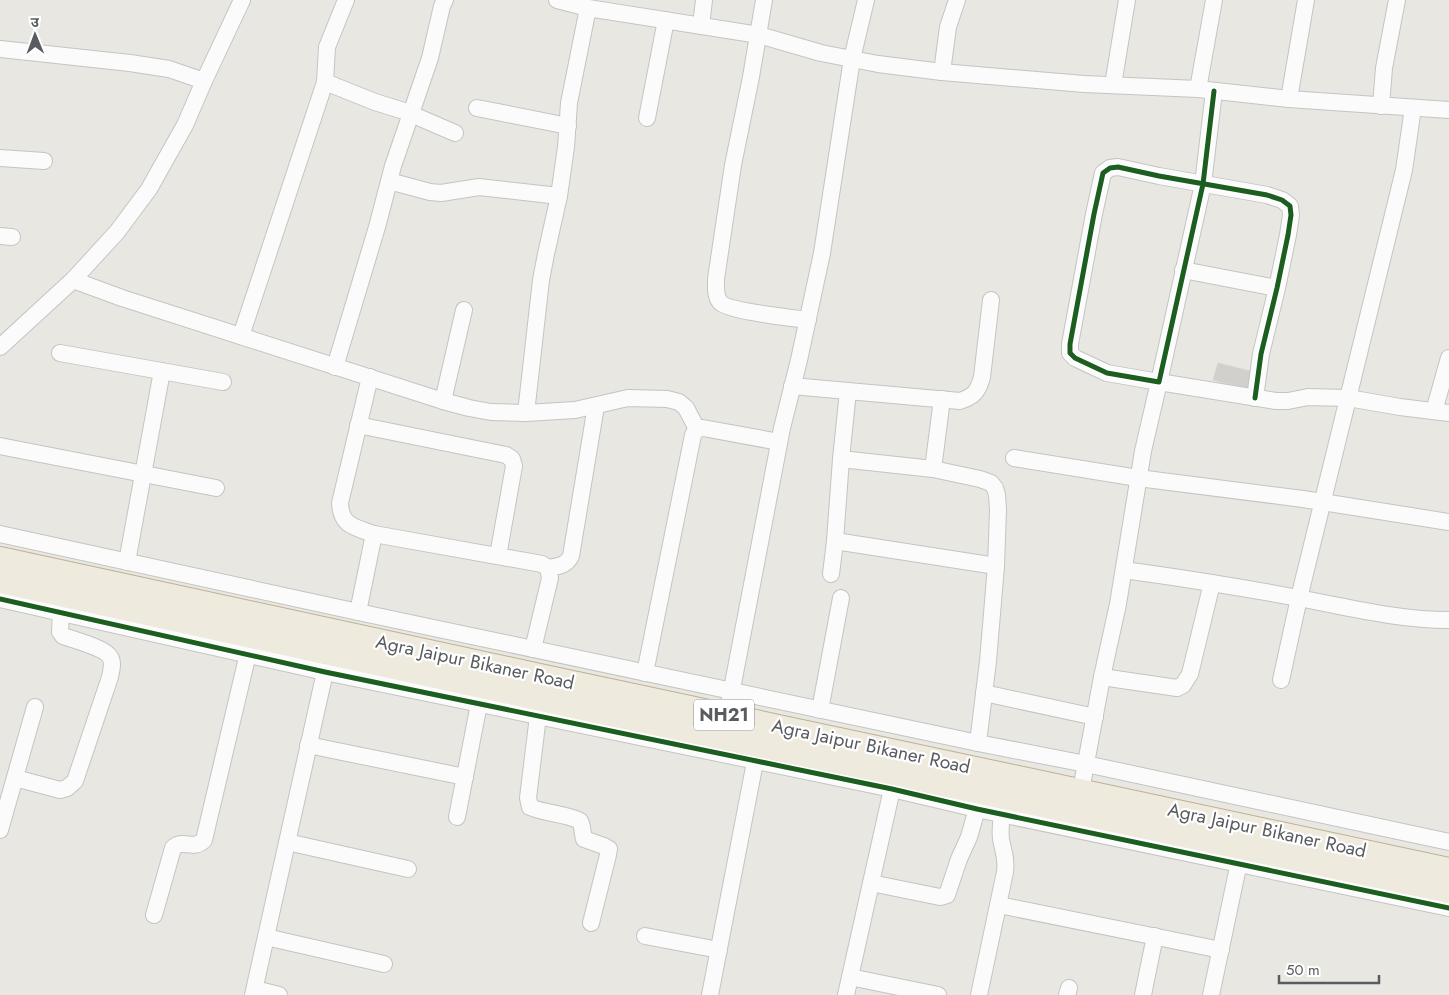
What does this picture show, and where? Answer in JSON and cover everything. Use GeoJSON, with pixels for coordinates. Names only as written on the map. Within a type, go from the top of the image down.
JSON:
{"type":"FeatureCollection","features":[{"type":"Feature","properties":{"kind":"highway","name":"Agra Jaipur Bikaner Road"},"geometry":{"type":"LineString","coordinates":[[0,559],[1449,870]]}},
{"type":"Feature","properties":{"kind":"highway","name":"Agra Jaipur Bikaner Road"},"geometry":{"type":"LineString","coordinates":[[0,581],[250,645],[583,708],[1241,856],[1449,891]]}},
{"type":"Feature","properties":{"kind":"street"},"geometry":{"type":"LineString","coordinates":[[0,347],[73,280],[117,232],[149,189],[185,125],[242,0]]}},
{"type":"Feature","properties":{"kind":"street"},"geometry":{"type":"LineString","coordinates":[[241,336],[325,82],[327,47],[346,0]]}},
{"type":"Feature","properties":{"kind":"street"},"geometry":{"type":"LineString","coordinates":[[335,367],[378,227],[389,181],[430,58],[445,0]]}},
{"type":"Feature","properties":{"kind":"street"},"geometry":{"type":"LineString","coordinates":[[557,0],[588,8],[627,7],[666,20],[759,35],[821,53],[878,64],[942,72],[986,77],[1198,89],[1289,99],[1449,110]]}},
{"type":"Feature","properties":{"kind":"street"},"geometry":{"type":"LineString","coordinates":[[701,26],[704,0]]}},
{"type":"Feature","properties":{"kind":"street"},"geometry":{"type":"LineString","coordinates":[[764,0],[759,35],[733,164],[716,280],[716,292],[719,301],[724,306],[808,320]]}},
{"type":"Feature","properties":{"kind":"street"},"geometry":{"type":"LineString","coordinates":[[727,715],[779,442],[822,253],[852,59],[866,0]]}},
{"type":"Feature","properties":{"kind":"street"},"geometry":{"type":"LineString","coordinates":[[942,72],[948,27],[957,0]]}},
{"type":"Feature","properties":{"kind":"street"},"geometry":{"type":"LineString","coordinates":[[1112,85],[1127,0]]}},
{"type":"Feature","properties":{"kind":"street"},"geometry":{"type":"LineString","coordinates":[[1198,89],[1214,0]]}},
{"type":"Feature","properties":{"kind":"street"},"geometry":{"type":"LineString","coordinates":[[1289,99],[1306,0]]}},
{"type":"Feature","properties":{"kind":"street"},"geometry":{"type":"LineString","coordinates":[[1381,106],[1384,68],[1397,0]]}},
{"type":"Feature","properties":{"kind":"street"},"geometry":{"type":"LineString","coordinates":[[526,414],[541,280],[559,196],[566,147],[569,103],[588,8]]}},
{"type":"Feature","properties":{"kind":"street"},"geometry":{"type":"LineString","coordinates":[[648,118],[666,20]]}},
{"type":"Feature","properties":{"kind":"street"},"geometry":{"type":"LineString","coordinates":[[0,49],[169,69],[204,81]]}},
{"type":"Feature","properties":{"kind":"street"},"geometry":{"type":"LineString","coordinates":[[325,82],[455,133]]}},
{"type":"Feature","properties":{"kind":"street"},"geometry":{"type":"LineString","coordinates":[[1081,790],[1124,570],[1144,442],[1203,184],[1214,91]]}},
{"type":"Feature","properties":{"kind":"street"},"geometry":{"type":"LineString","coordinates":[[477,108],[568,126]]}},
{"type":"Feature","properties":{"kind":"street"},"geometry":{"type":"LineString","coordinates":[[1281,680],[1299,598],[1404,170],[1413,108]]}},
{"type":"Feature","properties":{"kind":"street"},"geometry":{"type":"LineString","coordinates":[[0,158],[44,161]]}},
{"type":"Feature","properties":{"kind":"street"},"geometry":{"type":"LineString","coordinates":[[1254,398],[1261,354],[1288,235],[1291,215],[1290,206],[1282,200],[1267,196],[1118,167],[1110,168],[1104,172],[1101,181],[1070,344],[1070,352],[1074,358],[1107,373],[1254,398],[1276,401],[1308,397],[1348,398],[1442,412],[1449,358]]}},
{"type":"Feature","properties":{"kind":"street"},"geometry":{"type":"LineString","coordinates":[[389,181],[441,193],[479,187],[559,196]]}},
{"type":"Feature","properties":{"kind":"street"},"geometry":{"type":"LineString","coordinates":[[1183,270],[1277,288]]}},
{"type":"Feature","properties":{"kind":"street"},"geometry":{"type":"LineString","coordinates":[[73,280],[122,298],[335,367],[469,408],[491,412],[526,414],[575,410],[628,398],[667,399],[679,402],[686,408],[697,429]]}},
{"type":"Feature","properties":{"kind":"street"},"geometry":{"type":"LineString","coordinates":[[792,386],[942,399],[960,400],[971,397],[979,388],[982,377],[991,300]]}},
{"type":"Feature","properties":{"kind":"street"},"geometry":{"type":"LineString","coordinates":[[443,401],[464,310]]}},
{"type":"Feature","properties":{"kind":"street"},"geometry":{"type":"LineString","coordinates":[[60,353],[223,382]]}},
{"type":"Feature","properties":{"kind":"street"},"geometry":{"type":"LineString","coordinates":[[126,562],[162,371]]}},
{"type":"Feature","properties":{"kind":"street"},"geometry":{"type":"LineString","coordinates":[[370,377],[340,503],[341,514],[346,522],[354,527],[374,534],[542,564],[548,568],[550,578],[533,649]]}},
{"type":"Feature","properties":{"kind":"street"},"geometry":{"type":"LineString","coordinates":[[831,574],[848,391]]}},
{"type":"Feature","properties":{"kind":"street"},"geometry":{"type":"LineString","coordinates":[[933,469],[942,399]]}},
{"type":"Feature","properties":{"kind":"street"},"geometry":{"type":"LineString","coordinates":[[548,568],[568,562],[571,556],[596,406]]}},
{"type":"Feature","properties":{"kind":"street"},"geometry":{"type":"LineString","coordinates":[[358,425],[506,455],[512,459],[514,466],[498,556]]}},
{"type":"Feature","properties":{"kind":"street"},"geometry":{"type":"LineString","coordinates":[[645,673],[693,435],[697,429],[709,428],[779,442]]}},
{"type":"Feature","properties":{"kind":"street"},"geometry":{"type":"LineString","coordinates":[[0,446],[216,488]]}},
{"type":"Feature","properties":{"kind":"street"},"geometry":{"type":"LineString","coordinates":[[1014,458],[1138,478],[1323,502],[1449,522]]}},
{"type":"Feature","properties":{"kind":"street"},"geometry":{"type":"LineString","coordinates":[[841,459],[933,469],[980,479],[991,483],[995,488],[998,510],[996,566],[978,743]]}},
{"type":"Feature","properties":{"kind":"street"},"geometry":{"type":"LineString","coordinates":[[0,534],[358,612],[1449,842]]}},
{"type":"Feature","properties":{"kind":"street"},"geometry":{"type":"LineString","coordinates":[[358,612],[374,534]]}},
{"type":"Feature","properties":{"kind":"street"},"geometry":{"type":"LineString","coordinates":[[835,542],[996,566]]}},
{"type":"Feature","properties":{"kind":"street"},"geometry":{"type":"LineString","coordinates":[[1124,570],[1212,583],[1386,614],[1449,620]]}},
{"type":"Feature","properties":{"kind":"street"},"geometry":{"type":"LineString","coordinates":[[1102,678],[1177,688],[1184,685],[1190,674],[1212,583]]}},
{"type":"Feature","properties":{"kind":"street"},"geometry":{"type":"LineString","coordinates":[[820,710],[841,598]]}},
{"type":"Feature","properties":{"kind":"street"},"geometry":{"type":"LineString","coordinates":[[0,599],[61,612],[250,645],[325,672],[892,789],[977,809],[1241,856],[1449,908]]}},
{"type":"Feature","properties":{"kind":"street"},"geometry":{"type":"LineString","coordinates":[[15,778],[60,790],[67,788],[75,781],[110,677],[112,663],[109,656],[100,650],[63,636],[60,632],[61,612]]}},
{"type":"Feature","properties":{"kind":"street"},"geometry":{"type":"LineString","coordinates":[[154,915],[173,848],[177,845],[199,844],[204,840],[250,645]]}},
{"type":"Feature","properties":{"kind":"street"},"geometry":{"type":"LineString","coordinates":[[279,995],[254,992],[325,672]]}},
{"type":"Feature","properties":{"kind":"street"},"geometry":{"type":"LineString","coordinates":[[984,693],[1095,717]]}},
{"type":"Feature","properties":{"kind":"street"},"geometry":{"type":"LineString","coordinates":[[457,818],[479,704]]}},
{"type":"Feature","properties":{"kind":"street"},"geometry":{"type":"LineString","coordinates":[[0,830],[35,708]]}},
{"type":"Feature","properties":{"kind":"street"},"geometry":{"type":"LineString","coordinates":[[538,716],[528,798],[530,807],[580,821],[583,827],[582,834],[584,839],[608,849],[591,923]]}},
{"type":"Feature","properties":{"kind":"street"},"geometry":{"type":"LineString","coordinates":[[308,745],[465,777]]}},
{"type":"Feature","properties":{"kind":"street"},"geometry":{"type":"LineString","coordinates":[[710,995],[755,762]]}},
{"type":"Feature","properties":{"kind":"street"},"geometry":{"type":"LineString","coordinates":[[846,995],[892,789]]}},
{"type":"Feature","properties":{"kind":"street"},"geometry":{"type":"LineString","coordinates":[[871,883],[940,897],[947,895],[959,858],[970,837],[977,809]]}},
{"type":"Feature","properties":{"kind":"street"},"geometry":{"type":"LineString","coordinates":[[979,995],[1007,862],[1001,836],[1002,813]]}},
{"type":"Feature","properties":{"kind":"street"},"geometry":{"type":"LineString","coordinates":[[287,842],[408,869]]}},
{"type":"Feature","properties":{"kind":"street"},"geometry":{"type":"LineString","coordinates":[[1211,995],[1241,856]]}},
{"type":"Feature","properties":{"kind":"street"},"geometry":{"type":"LineString","coordinates":[[999,905],[1221,950]]}},
{"type":"Feature","properties":{"kind":"street"},"geometry":{"type":"LineString","coordinates":[[645,936],[719,950]]}},
{"type":"Feature","properties":{"kind":"street"},"geometry":{"type":"LineString","coordinates":[[1143,995],[1155,936]]}},
{"type":"Feature","properties":{"kind":"street"},"geometry":{"type":"LineString","coordinates":[[266,937],[384,964]]}},
{"type":"Feature","properties":{"kind":"street"},"geometry":{"type":"LineString","coordinates":[[850,977],[938,995]]}},
{"type":"Feature","properties":{"kind":"building"},"geometry":{"type":"Polygon","coordinates":[[[1218,363],[1254,372],[1250,389],[1213,380],[1218,363]]]}},
{"type":"Feature","properties":{"kind":"cycle path"},"geometry":{"type":"LineString","coordinates":[[1214,91],[1203,184],[1159,382],[1107,373],[1075,358],[1070,353],[1070,344],[1103,173],[1110,168],[1118,167],[1159,176],[1267,195],[1282,200],[1290,206],[1291,215],[1277,288],[1261,354],[1255,398]]}},
{"type":"Feature","properties":{"kind":"cycle path"},"geometry":{"type":"LineString","coordinates":[[0,599],[325,672],[892,789],[977,809],[1449,908]]}}]}
